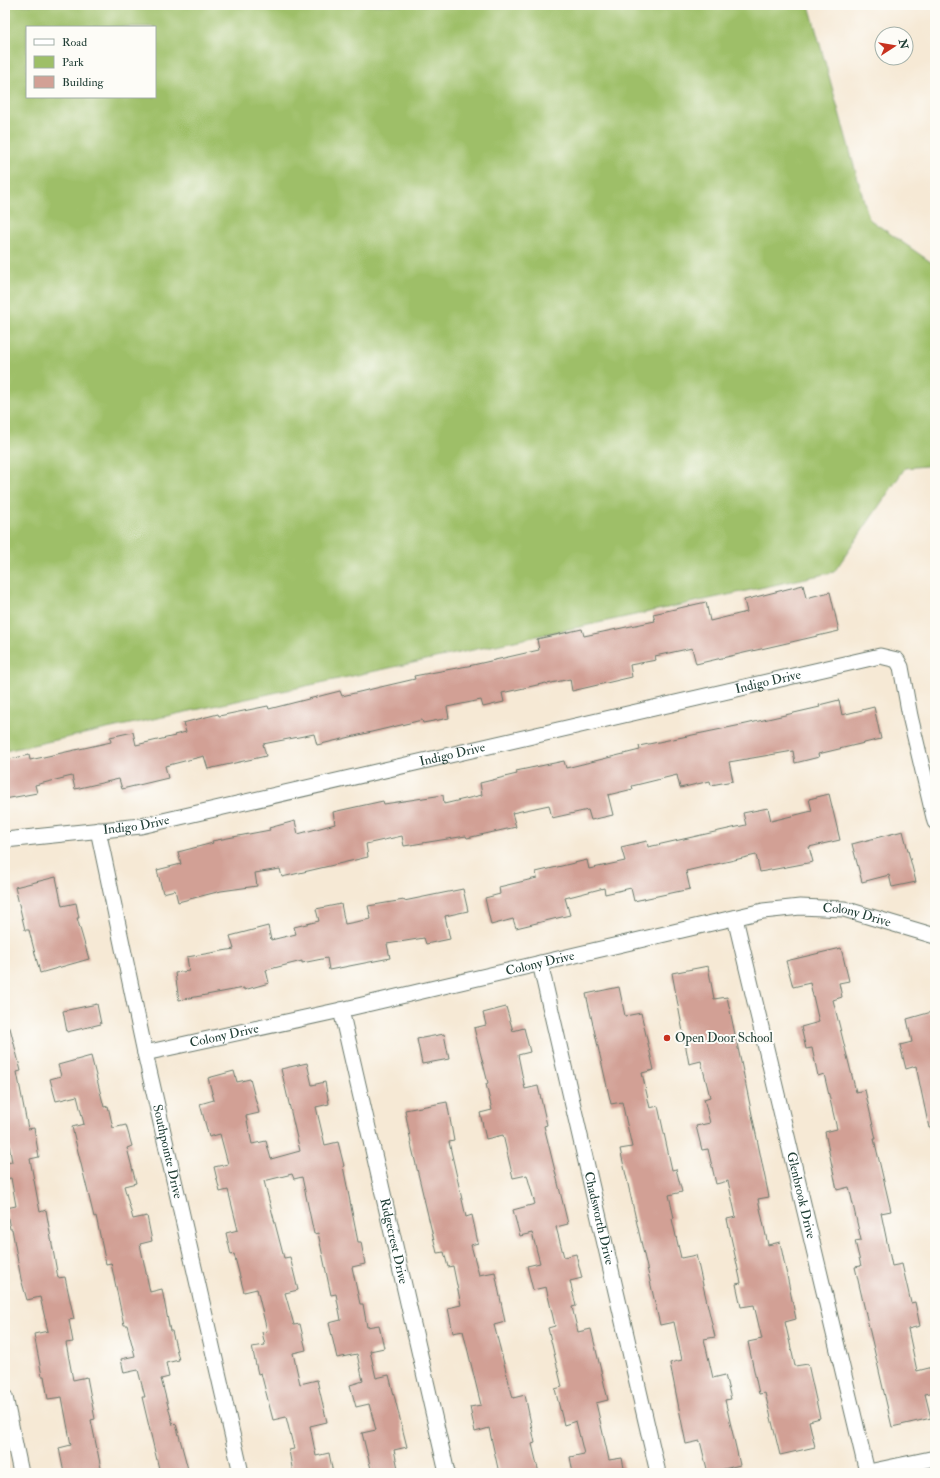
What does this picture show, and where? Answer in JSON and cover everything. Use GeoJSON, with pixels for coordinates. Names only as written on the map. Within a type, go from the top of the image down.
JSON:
{"type":"FeatureCollection","features":[{"type":"Feature","properties":{"kind":"street","name":"Indigo Drive"},"geometry":{"type":"LineString","coordinates":[[5,840],[141,826],[870,658],[890,657],[897,660],[901,667],[910,716],[935,822]]}},
{"type":"Feature","properties":{"kind":"street","name":"Southpointe Drive"},"geometry":{"type":"LineString","coordinates":[[98,830],[145,1053],[241,1473]]}},
{"type":"Feature","properties":{"kind":"street","name":"Colony Drive"},"geometry":{"type":"LineString","coordinates":[[145,1053],[341,1010],[763,911],[800,908],[844,909],[935,936]]}},
{"type":"Feature","properties":{"kind":"street","name":"Glenbrook Drive"},"geometry":{"type":"LineString","coordinates":[[735,918],[866,1473]]}},
{"type":"Feature","properties":{"kind":"street","name":"Chadsworth Drive"},"geometry":{"type":"LineString","coordinates":[[540,963],[658,1473]]}},
{"type":"Feature","properties":{"kind":"street","name":"Ridgecrest Drive"},"geometry":{"type":"LineString","coordinates":[[341,1010],[447,1473]]}},
{"type":"Feature","properties":{"kind":"street"},"geometry":{"type":"LineString","coordinates":[[5,1397],[21,1473]]}},
{"type":"Feature","properties":{"kind":"street"},"geometry":{"type":"LineString","coordinates":[[866,1473],[935,1458]]}},
{"type":"Feature","properties":{"kind":"green space"},"geometry":{"type":"Polygon","coordinates":[[[5,5],[809,5],[869,219],[935,265],[935,465],[905,468],[834,572],[5,751],[5,5]]]}},
{"type":"Feature","properties":{"kind":"building"},"geometry":{"type":"Polygon","coordinates":[[[803,585],[806,598],[830,592],[839,631],[696,664],[692,648],[655,656],[656,660],[630,665],[632,677],[572,691],[570,679],[546,683],[502,693],[504,702],[483,707],[481,700],[447,707],[449,718],[423,723],[422,720],[317,745],[314,734],[263,744],[266,756],[208,769],[204,756],[165,766],[168,778],[122,789],[119,779],[75,789],[72,776],[35,785],[37,793],[5,799],[5,760],[29,755],[30,760],[111,742],[110,737],[133,732],[136,745],[186,732],[183,723],[218,714],[219,716],[268,706],[269,709],[340,691],[342,696],[415,679],[414,676],[473,665],[539,650],[537,639],[582,629],[584,636],[655,621],[653,614],[706,602],[710,621],[747,612],[744,600],[803,585]]]}},
{"type":"Feature","properties":{"kind":"building"},"geometry":{"type":"Polygon","coordinates":[[[839,700],[842,715],[874,707],[881,739],[818,754],[819,757],[795,763],[793,751],[729,762],[733,781],[711,785],[710,781],[680,788],[677,775],[632,786],[633,789],[608,795],[613,815],[591,820],[588,810],[552,818],[549,805],[512,813],[516,827],[467,838],[466,836],[404,846],[402,836],[366,844],[368,857],[282,877],[280,869],[255,873],[257,886],[221,891],[178,902],[175,890],[163,893],[157,870],[181,864],[178,852],[213,843],[212,841],[270,830],[269,828],[295,821],[298,834],[335,824],[333,812],[383,801],[384,804],[443,795],[444,804],[482,795],[480,783],[517,774],[516,771],[564,761],[566,768],[640,750],[639,746],[820,707],[819,705],[839,700]]]}},
{"type":"Feature","properties":{"kind":"building"},"geometry":{"type":"Polygon","coordinates":[[[829,794],[840,840],[809,847],[813,862],[760,872],[756,855],[686,871],[690,889],[634,901],[631,888],[605,894],[604,888],[565,898],[570,915],[516,928],[513,919],[491,925],[485,898],[500,894],[499,887],[537,878],[536,872],[587,860],[589,869],[625,861],[621,847],[647,841],[648,847],[746,825],[743,813],[768,808],[771,821],[812,811],[809,799],[829,794]]]}},
{"type":"Feature","properties":{"kind":"building"},"geometry":{"type":"Polygon","coordinates":[[[903,831],[916,882],[892,887],[889,875],[862,882],[852,844],[903,831]]]}},
{"type":"Feature","properties":{"kind":"building"},"geometry":{"type":"Polygon","coordinates":[[[56,877],[62,906],[76,903],[79,918],[77,918],[89,959],[40,973],[29,930],[25,930],[15,887],[56,877]]]}},
{"type":"Feature","properties":{"kind":"building"},"geometry":{"type":"Polygon","coordinates":[[[463,889],[468,911],[445,916],[450,939],[426,944],[424,938],[387,944],[390,958],[329,970],[327,958],[302,963],[302,961],[266,970],[269,983],[244,990],[244,988],[179,1000],[175,973],[189,971],[187,957],[234,949],[230,936],[268,926],[271,940],[296,934],[294,927],[319,921],[316,909],[341,904],[345,924],[371,919],[368,906],[404,901],[463,889]]]}},
{"type":"Feature","properties":{"kind":"building"},"geometry":{"type":"Polygon","coordinates":[[[841,948],[849,981],[839,983],[842,997],[833,1000],[856,1092],[865,1090],[876,1139],[874,1139],[891,1211],[881,1213],[892,1266],[902,1264],[911,1303],[915,1302],[920,1326],[908,1329],[917,1371],[933,1367],[935,1378],[935,1392],[925,1394],[931,1418],[892,1427],[855,1267],[861,1266],[855,1241],[861,1240],[849,1187],[837,1190],[825,1132],[837,1129],[824,1074],[818,1076],[812,1048],[806,1049],[801,1027],[819,1022],[810,983],[793,987],[786,961],[841,948]]]}},
{"type":"Feature","properties":{"kind":"building"},"geometry":{"type":"Polygon","coordinates":[[[708,966],[714,999],[727,997],[769,1197],[758,1199],[768,1245],[780,1242],[796,1319],[785,1322],[795,1366],[808,1364],[820,1418],[809,1421],[815,1447],[780,1455],[765,1393],[759,1394],[748,1342],[762,1339],[754,1305],[741,1307],[736,1284],[741,1283],[727,1219],[736,1217],[728,1181],[716,1184],[708,1149],[702,1150],[696,1126],[710,1123],[704,1099],[710,1097],[701,1061],[689,1064],[672,973],[708,966]]]}},
{"type":"Feature","properties":{"kind":"building"},"geometry":{"type":"Polygon","coordinates":[[[619,987],[625,1016],[641,1013],[654,1070],[642,1073],[650,1108],[658,1106],[672,1170],[676,1169],[682,1192],[669,1195],[674,1218],[672,1219],[681,1258],[696,1255],[715,1337],[704,1339],[713,1378],[725,1375],[731,1399],[725,1400],[740,1465],[708,1473],[700,1441],[686,1444],[670,1363],[682,1360],[674,1322],[660,1325],[620,1149],[632,1147],[622,1102],[611,1104],[586,994],[619,987]]]}},
{"type":"Feature","properties":{"kind":"building"},"geometry":{"type":"Polygon","coordinates":[[[97,1004],[101,1024],[67,1032],[63,1011],[97,1004]]]}},
{"type":"Feature","properties":{"kind":"building"},"geometry":{"type":"Polygon","coordinates":[[[506,1007],[513,1031],[524,1028],[530,1052],[518,1055],[525,1089],[538,1086],[547,1125],[544,1126],[568,1224],[556,1227],[564,1257],[576,1254],[582,1278],[570,1281],[576,1306],[572,1307],[578,1332],[591,1329],[608,1400],[596,1403],[609,1460],[622,1458],[625,1473],[573,1473],[570,1457],[584,1454],[576,1421],[564,1425],[555,1389],[562,1387],[548,1328],[555,1326],[546,1287],[533,1290],[527,1266],[540,1263],[532,1233],[520,1236],[513,1210],[535,1204],[527,1175],[513,1178],[503,1135],[486,1139],[480,1113],[492,1110],[486,1084],[488,1083],[474,1028],[486,1025],[483,1013],[506,1007]]]}},
{"type":"Feature","properties":{"kind":"building"},"geometry":{"type":"Polygon","coordinates":[[[935,1011],[935,1127],[929,1128],[916,1066],[906,1069],[900,1045],[912,1042],[907,1019],[935,1011]]]}},
{"type":"Feature","properties":{"kind":"building"},"geometry":{"type":"Polygon","coordinates":[[[10,1028],[21,1071],[17,1072],[28,1129],[34,1128],[39,1157],[30,1159],[40,1212],[46,1210],[58,1278],[65,1277],[74,1319],[69,1320],[73,1342],[66,1343],[73,1380],[87,1377],[95,1419],[91,1420],[102,1473],[64,1473],[59,1448],[71,1445],[62,1397],[48,1399],[34,1334],[48,1331],[40,1297],[27,1300],[21,1279],[12,1229],[10,1229],[6,1208],[16,1206],[11,1178],[5,1179],[5,1163],[12,1162],[5,1122],[5,1029],[10,1028]]]}},
{"type":"Feature","properties":{"kind":"building"},"geometry":{"type":"Polygon","coordinates":[[[444,1034],[449,1059],[422,1064],[417,1039],[444,1034]]]}},
{"type":"Feature","properties":{"kind":"building"},"geometry":{"type":"Polygon","coordinates":[[[91,1056],[104,1107],[108,1106],[113,1128],[126,1125],[132,1146],[127,1148],[136,1183],[124,1186],[133,1219],[147,1216],[152,1241],[140,1244],[150,1292],[162,1289],[170,1331],[172,1331],[179,1360],[166,1363],[169,1377],[161,1379],[173,1425],[176,1424],[189,1473],[160,1473],[142,1397],[145,1397],[138,1370],[124,1373],[121,1359],[135,1356],[127,1325],[124,1325],[111,1263],[106,1264],[96,1216],[94,1217],[72,1127],[84,1124],[77,1096],[56,1101],[50,1079],[61,1076],[58,1065],[91,1056]]]}},
{"type":"Feature","properties":{"kind":"building"},"geometry":{"type":"Polygon","coordinates":[[[307,1063],[312,1085],[325,1082],[329,1104],[316,1107],[325,1145],[338,1142],[344,1166],[358,1242],[361,1242],[365,1264],[352,1267],[360,1304],[363,1304],[367,1327],[379,1325],[384,1348],[370,1351],[376,1378],[389,1375],[407,1447],[394,1450],[399,1473],[372,1473],[362,1433],[376,1430],[369,1404],[356,1407],[350,1385],[363,1381],[357,1354],[337,1358],[329,1323],[341,1320],[336,1294],[331,1295],[318,1233],[314,1234],[302,1177],[294,1179],[292,1174],[264,1181],[284,1258],[290,1257],[298,1290],[285,1293],[294,1325],[300,1324],[306,1350],[293,1353],[300,1384],[317,1380],[327,1422],[310,1426],[316,1456],[329,1453],[333,1473],[293,1473],[289,1450],[294,1449],[286,1417],[273,1420],[261,1373],[258,1374],[252,1347],[265,1345],[262,1332],[267,1331],[257,1289],[244,1292],[234,1254],[231,1255],[226,1233],[238,1230],[228,1190],[220,1192],[214,1167],[228,1164],[220,1134],[209,1137],[200,1104],[214,1100],[208,1078],[234,1071],[237,1082],[250,1079],[259,1113],[246,1116],[252,1144],[266,1141],[271,1159],[300,1151],[281,1069],[307,1063]]]}},
{"type":"Feature","properties":{"kind":"building"},"geometry":{"type":"Polygon","coordinates":[[[447,1102],[454,1141],[449,1142],[466,1217],[472,1215],[478,1243],[471,1245],[479,1275],[495,1272],[505,1322],[494,1325],[513,1398],[525,1395],[535,1443],[532,1444],[539,1473],[499,1473],[489,1428],[475,1432],[470,1407],[481,1405],[463,1331],[453,1333],[448,1308],[461,1305],[453,1266],[448,1267],[444,1252],[437,1253],[412,1148],[405,1110],[447,1102]]]}},
{"type":"Feature","properties":{"kind":"place","name":"Open Door School"},"geometry":{"type":"Point","coordinates":[667,1038]}}]}
